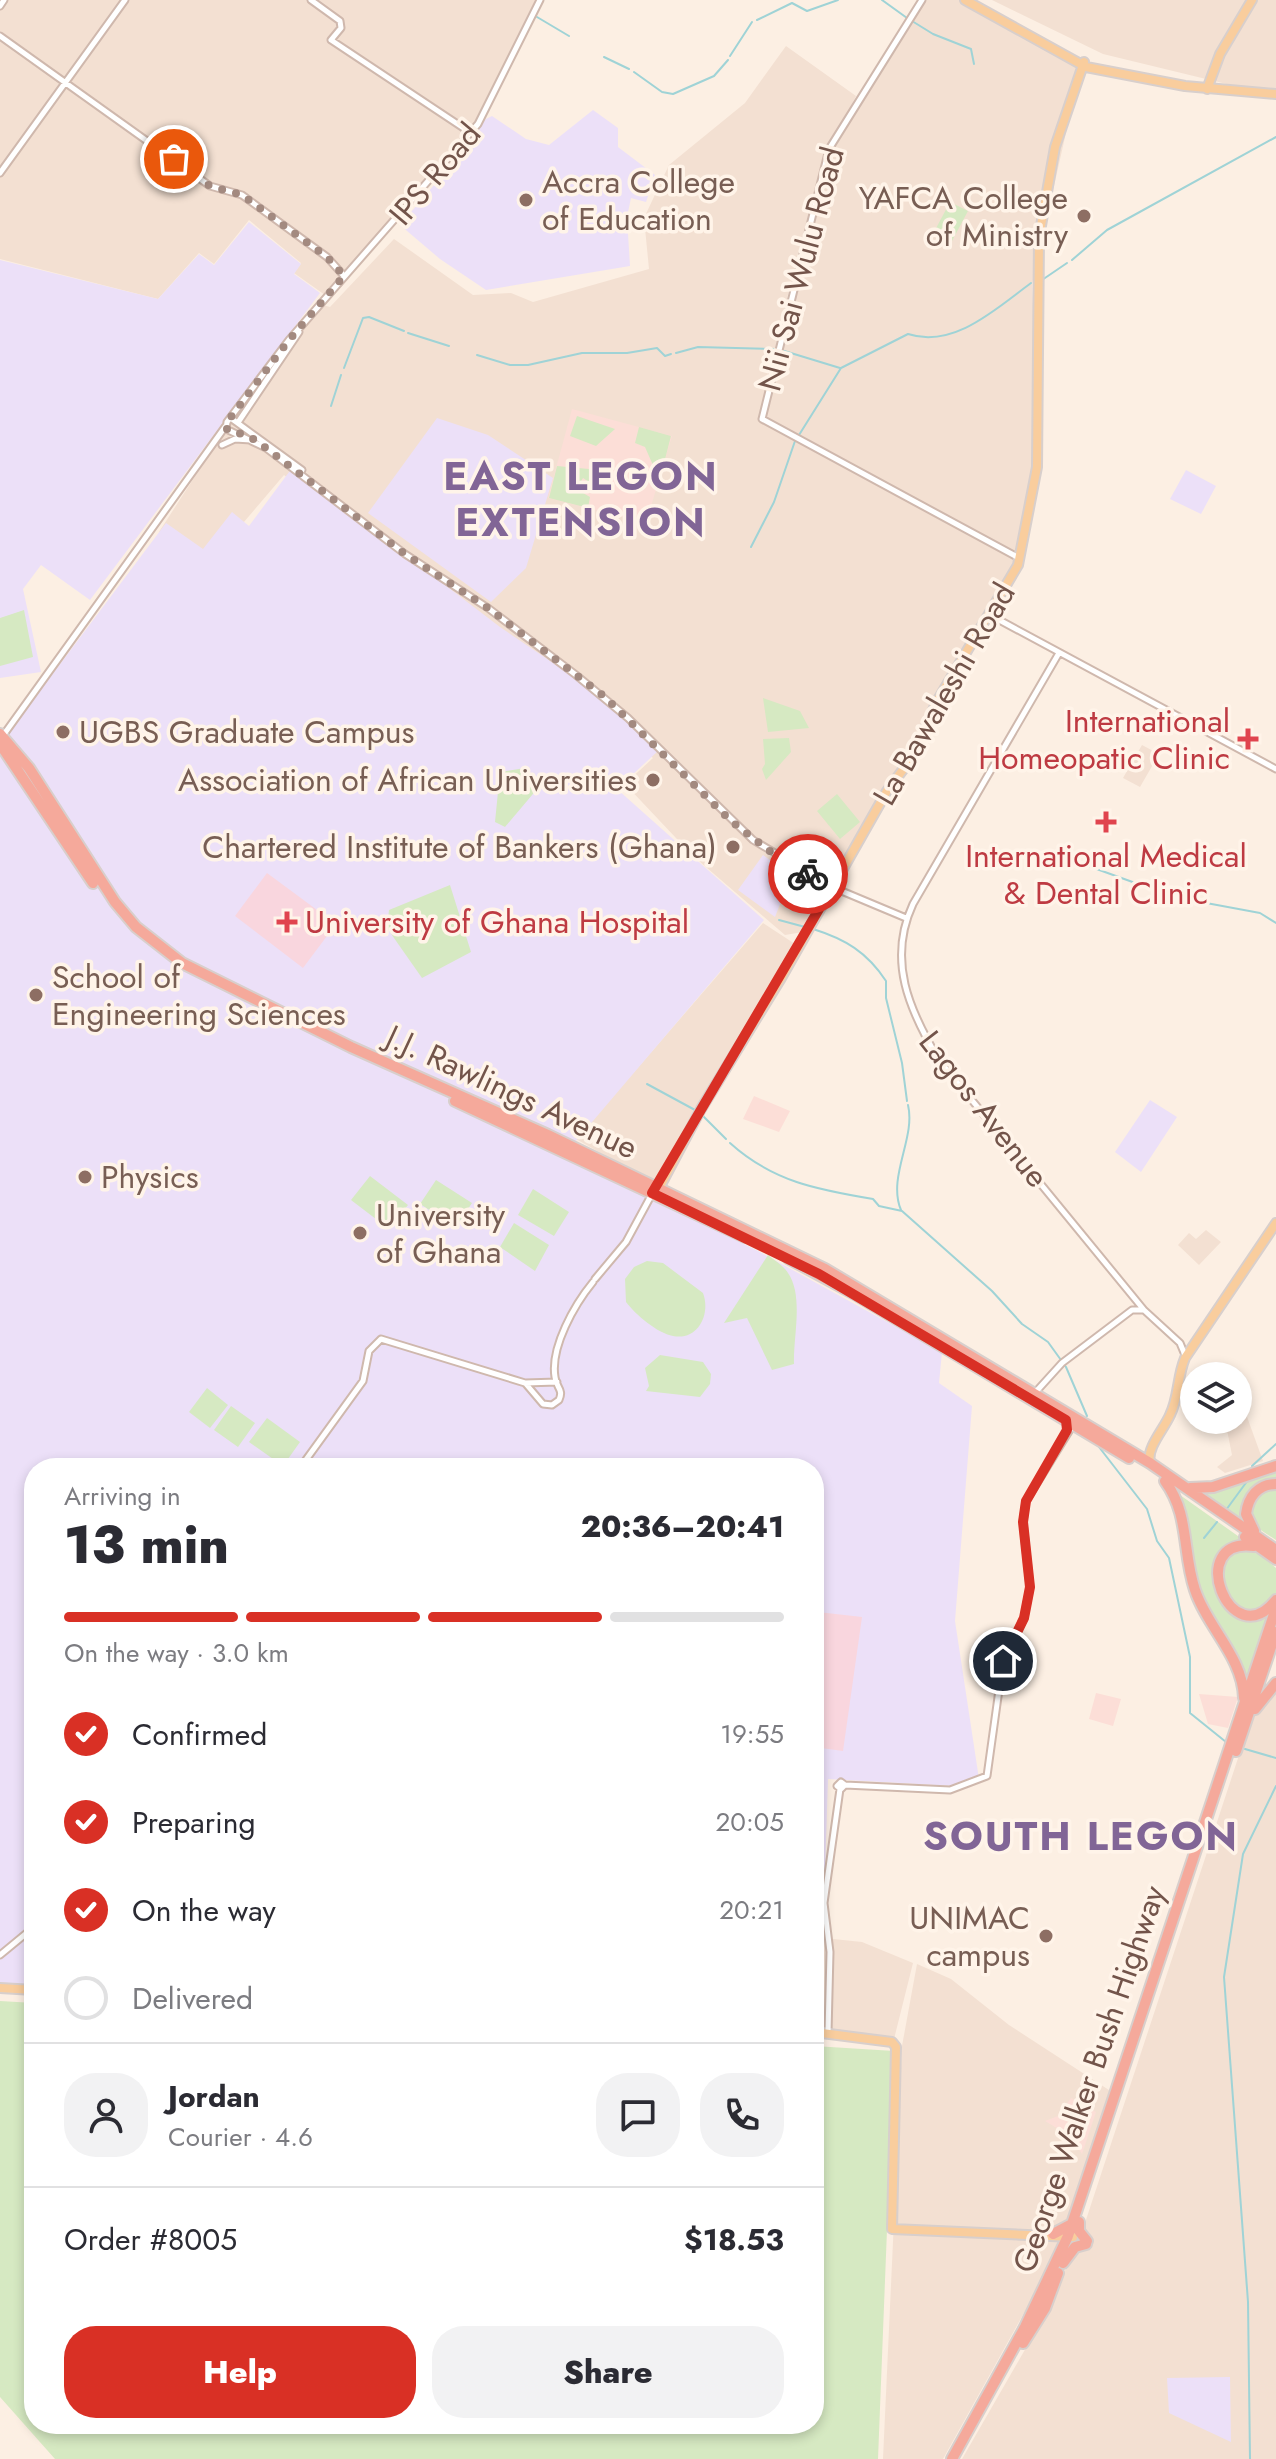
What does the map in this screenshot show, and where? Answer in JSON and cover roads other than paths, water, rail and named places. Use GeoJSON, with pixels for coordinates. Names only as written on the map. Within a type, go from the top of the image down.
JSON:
{"type":"FeatureCollection","features":[{"type":"Feature","properties":{"kind":"highway","name":"J.J. Rawlings Avenue"},"geometry":{"type":"LineString","coordinates":[[1,736],[94,885],[131,930],[159,955],[201,982],[825,1269],[1150,1463],[1259,1543],[1276,1559]]}},
{"type":"Feature","properties":{"kind":"highway","name":"J.J. Rawlings Avenue"},"geometry":{"type":"LineString","coordinates":[[1032,1395],[1069,1425],[1165,1481],[1259,1543],[1276,1550]]}},
{"type":"Feature","properties":{"kind":"highway"},"geometry":{"type":"LineString","coordinates":[[1183,1486],[1213,1487],[1276,1466]]}},
{"type":"Feature","properties":{"kind":"highway"},"geometry":{"type":"LineString","coordinates":[[1165,1481],[1182,1511],[1194,1589],[1240,1675],[1244,1703]]}},
{"type":"Feature","properties":{"kind":"highway"},"geometry":{"type":"LineString","coordinates":[[1276,1484],[1260,1488],[1247,1509],[1249,1524],[1259,1543],[1240,1546],[1224,1557],[1218,1569],[1221,1593],[1235,1610],[1244,1614],[1259,1614],[1276,1600]]}},
{"type":"Feature","properties":{"kind":"highway","name":"George Walker Bush Highway"},"geometry":{"type":"LineString","coordinates":[[1077,2220],[1084,2182],[1104,2133],[1276,1608]]}},
{"type":"Feature","properties":{"kind":"highway"},"geometry":{"type":"LineString","coordinates":[[1244,1728],[1276,1632]]}},
{"type":"Feature","properties":{"kind":"highway"},"geometry":{"type":"LineString","coordinates":[[1244,1728],[1262,1697],[1276,1683]]}},
{"type":"Feature","properties":{"kind":"highway","name":"George Walker Bush Highway"},"geometry":{"type":"LineString","coordinates":[[952,2459],[1060,2262],[1070,2238],[1244,1728]]}},
{"type":"Feature","properties":{"kind":"highway"},"geometry":{"type":"LineString","coordinates":[[958,2459],[1045,2308],[1060,2262],[1075,2247],[1086,2243],[1077,2220],[1054,2236],[1060,2262]]}},
{"type":"Feature","properties":{"kind":"main road"},"geometry":{"type":"LineString","coordinates":[[965,0],[1087,65],[1207,87],[1276,94]]}},
{"type":"Feature","properties":{"kind":"main road"},"geometry":{"type":"LineString","coordinates":[[974,0],[1087,65]]}},
{"type":"Feature","properties":{"kind":"main road"},"geometry":{"type":"LineString","coordinates":[[1207,87],[1233,28],[1252,0]]}},
{"type":"Feature","properties":{"kind":"main road"},"geometry":{"type":"LineString","coordinates":[[1068,57],[1080,77],[1087,65]]}},
{"type":"Feature","properties":{"kind":"main road","name":"La Bawaleshi Road"},"geometry":{"type":"LineString","coordinates":[[656,1190],[887,791],[914,755],[936,703],[991,616],[1020,559],[1037,467],[1036,274],[1042,208],[1053,157],[1080,77]]}},
{"type":"Feature","properties":{"kind":"main road"},"geometry":{"type":"LineString","coordinates":[[1150,1463],[1150,1451],[1174,1406],[1177,1378],[1185,1358],[1276,1223]]}},
{"type":"Feature","properties":{"kind":"main road"},"geometry":{"type":"LineString","coordinates":[[0,1988],[24,1989]]}},
{"type":"Feature","properties":{"kind":"main road"},"geometry":{"type":"LineString","coordinates":[[824,2033],[892,2042],[896,2047],[891,2227],[1070,2238]]}},
{"type":"Feature","properties":{"kind":"street"},"geometry":{"type":"LineString","coordinates":[[0,6],[4,0]]}},
{"type":"Feature","properties":{"kind":"street"},"geometry":{"type":"LineString","coordinates":[[0,173],[125,0]]}},
{"type":"Feature","properties":{"kind":"street"},"geometry":{"type":"LineString","coordinates":[[311,0],[340,21],[341,28],[331,40],[471,133]]}},
{"type":"Feature","properties":{"kind":"street","name":"IPS Road"},"geometry":{"type":"LineString","coordinates":[[226,427],[301,327],[471,133],[485,113],[540,0]]}},
{"type":"Feature","properties":{"kind":"street","name":"Nii Sai Wulu Road"},"geometry":{"type":"LineString","coordinates":[[922,0],[829,149],[762,419],[1020,559]]}},
{"type":"Feature","properties":{"kind":"street"},"geometry":{"type":"LineString","coordinates":[[0,36],[210,186],[242,195],[327,257],[344,276]]}},
{"type":"Feature","properties":{"kind":"street","name":"IPS Road"},"geometry":{"type":"LineString","coordinates":[[235,433],[248,403],[301,327]]}},
{"type":"Feature","properties":{"kind":"street"},"geometry":{"type":"LineString","coordinates":[[248,403],[246,419],[252,432]]}},
{"type":"Feature","properties":{"kind":"street"},"geometry":{"type":"LineString","coordinates":[[232,419],[240,422],[405,554],[488,608],[605,697],[753,840],[832,887],[906,918]]}},
{"type":"Feature","properties":{"kind":"street"},"geometry":{"type":"LineString","coordinates":[[1,736],[14,723],[226,427],[254,440],[340,501]]}},
{"type":"Feature","properties":{"kind":"street"},"geometry":{"type":"LineString","coordinates":[[222,445],[235,439],[254,440]]}},
{"type":"Feature","properties":{"kind":"street"},"geometry":{"type":"LineString","coordinates":[[991,616],[1276,769]]}},
{"type":"Feature","properties":{"kind":"street"},"geometry":{"type":"LineString","coordinates":[[1050,647],[1052,661],[1066,657]]}},
{"type":"Feature","properties":{"kind":"street","name":"Lagos Avenue"},"geometry":{"type":"LineString","coordinates":[[1058,652],[906,918],[900,954],[903,982],[910,1008],[927,1041],[953,1077],[1144,1310],[1180,1343],[1185,1358]]}},
{"type":"Feature","properties":{"kind":"street"},"geometry":{"type":"LineString","coordinates":[[525,1383],[543,1404],[556,1404],[562,1394],[555,1372],[568,1318],[625,1243],[656,1190]]}},
{"type":"Feature","properties":{"kind":"street"},"geometry":{"type":"LineString","coordinates":[[1132,1310],[1134,1298]]}},
{"type":"Feature","properties":{"kind":"street"},"geometry":{"type":"LineString","coordinates":[[1032,1395],[1064,1361],[1132,1310],[1144,1310]]}},
{"type":"Feature","properties":{"kind":"street"},"geometry":{"type":"LineString","coordinates":[[307,1458],[363,1381],[369,1351],[381,1339],[525,1383],[557,1382]]}},
{"type":"Feature","properties":{"kind":"street"},"geometry":{"type":"LineString","coordinates":[[1180,1343],[1188,1346],[1194,1342]]}},
{"type":"Feature","properties":{"kind":"street"},"geometry":{"type":"LineString","coordinates":[[536,1396],[555,1372]]}},
{"type":"Feature","properties":{"kind":"street"},"geometry":{"type":"LineString","coordinates":[[828,2033],[830,1952],[824,1903],[842,1787],[950,1790],[987,1776],[1003,1661],[1024,1618],[1030,1587],[1023,1522],[1026,1501],[1069,1425]]}},
{"type":"Feature","properties":{"kind":"street"},"geometry":{"type":"LineString","coordinates":[[0,1955],[24,1935]]}},
{"type":"Feature","properties":{"kind":"waterway"},"geometry":{"type":"LineString","coordinates":[[757,20],[792,3],[807,11],[838,0]]}},
{"type":"Feature","properties":{"kind":"waterway"},"geometry":{"type":"LineString","coordinates":[[882,0],[907,18]]}},
{"type":"Feature","properties":{"kind":"waterway"},"geometry":{"type":"LineString","coordinates":[[537,17],[569,36]]}},
{"type":"Feature","properties":{"kind":"waterway"},"geometry":{"type":"LineString","coordinates":[[912,21],[933,34],[971,49],[974,64]]}},
{"type":"Feature","properties":{"kind":"waterway"},"geometry":{"type":"LineString","coordinates":[[730,56],[752,22]]}},
{"type":"Feature","properties":{"kind":"waterway"},"geometry":{"type":"LineString","coordinates":[[604,57],[629,69]]}},
{"type":"Feature","properties":{"kind":"waterway"},"geometry":{"type":"LineString","coordinates":[[634,72],[662,92],[673,94],[714,76],[728,60]]}},
{"type":"Feature","properties":{"kind":"waterway"},"geometry":{"type":"LineString","coordinates":[[1072,260],[1107,230],[1276,137]]}},
{"type":"Feature","properties":{"kind":"waterway"},"geometry":{"type":"LineString","coordinates":[[1042,280],[1067,263]]}},
{"type":"Feature","properties":{"kind":"waterway"},"geometry":{"type":"LineString","coordinates":[[799,435],[841,368],[908,334],[942,336],[974,324],[1031,283]]}},
{"type":"Feature","properties":{"kind":"waterway"},"geometry":{"type":"LineString","coordinates":[[344,368],[363,318],[369,317],[404,331]]}},
{"type":"Feature","properties":{"kind":"waterway"},"geometry":{"type":"LineString","coordinates":[[408,333],[449,346]]}},
{"type":"Feature","properties":{"kind":"waterway"},"geometry":{"type":"LineString","coordinates":[[676,353],[698,347],[774,349]]}},
{"type":"Feature","properties":{"kind":"waterway"},"geometry":{"type":"LineString","coordinates":[[477,355],[510,365],[528,365],[582,353],[627,353],[657,348],[665,356],[671,354]]}},
{"type":"Feature","properties":{"kind":"waterway"},"geometry":{"type":"LineString","coordinates":[[781,350],[840,368]]}},
{"type":"Feature","properties":{"kind":"waterway"},"geometry":{"type":"LineString","coordinates":[[331,406],[341,375]]}},
{"type":"Feature","properties":{"kind":"waterway"},"geometry":{"type":"LineString","coordinates":[[751,547],[774,502],[795,441]]}},
{"type":"Feature","properties":{"kind":"waterway"},"geometry":{"type":"LineString","coordinates":[[1080,863],[1174,897],[1260,913],[1276,923]]}},
{"type":"Feature","properties":{"kind":"waterway"},"geometry":{"type":"LineString","coordinates":[[779,920],[805,927]]}},
{"type":"Feature","properties":{"kind":"waterway"},"geometry":{"type":"LineString","coordinates":[[813,929],[854,948],[871,962],[886,981],[886,998],[902,1063],[907,1101]]}},
{"type":"Feature","properties":{"kind":"waterway"},"geometry":{"type":"LineString","coordinates":[[647,1084],[695,1110]]}},
{"type":"Feature","properties":{"kind":"waterway"},"geometry":{"type":"LineString","coordinates":[[901,1210],[897,1184],[908,1131],[908,1105]]}},
{"type":"Feature","properties":{"kind":"waterway"},"geometry":{"type":"LineString","coordinates":[[702,1115],[726,1139]]}},
{"type":"Feature","properties":{"kind":"waterway"},"geometry":{"type":"LineString","coordinates":[[730,1143],[763,1167],[797,1182],[873,1199],[879,1206],[902,1211],[992,1291],[1022,1324],[1048,1342],[1066,1367],[1087,1416]]}},
{"type":"Feature","properties":{"kind":"waterway"},"geometry":{"type":"LineString","coordinates":[[1252,1466],[1276,1444]]}},
{"type":"Feature","properties":{"kind":"waterway"},"geometry":{"type":"LineString","coordinates":[[1099,1447],[1147,1509],[1157,1541],[1169,1558],[1190,1657],[1190,1713],[1226,1742]]}},
{"type":"Feature","properties":{"kind":"waterway"},"geometry":{"type":"LineString","coordinates":[[1226,1510],[1248,1480]]}},
{"type":"Feature","properties":{"kind":"waterway"},"geometry":{"type":"LineString","coordinates":[[1204,1538],[1217,1522]]}},
{"type":"Feature","properties":{"kind":"waterway"},"geometry":{"type":"LineString","coordinates":[[1245,1749],[1276,1758]]}},
{"type":"Feature","properties":{"kind":"waterway"},"geometry":{"type":"LineString","coordinates":[[1250,2459],[1248,2302],[1224,1977],[1243,1854],[1276,1786]]}},
{"type":"Feature","properties":{"kind":"place","name":"Accra College of Education"},"geometry":{"type":"Point","coordinates":[526,200]}},
{"type":"Feature","properties":{"kind":"place","name":"YAFCA College of Ministry"},"geometry":{"type":"Point","coordinates":[1084,216]}},
{"type":"Feature","properties":{"kind":"place","name":"UGBS Graduate Campus"},"geometry":{"type":"Point","coordinates":[63,732]}},
{"type":"Feature","properties":{"kind":"place","name":"International Homeopatic Clinic"},"geometry":{"type":"Point","coordinates":[1248,739]}},
{"type":"Feature","properties":{"kind":"place","name":"Association of African Universities"},"geometry":{"type":"Point","coordinates":[653,780]}},
{"type":"Feature","properties":{"kind":"place","name":"International Medical & Dental Clinic"},"geometry":{"type":"Point","coordinates":[1106,822]}},
{"type":"Feature","properties":{"kind":"place","name":"Chartered Institute of Bankers (Ghana)"},"geometry":{"type":"Point","coordinates":[733,847]}},
{"type":"Feature","properties":{"kind":"place","name":"University of Ghana Hospital"},"geometry":{"type":"Point","coordinates":[287,922]}},
{"type":"Feature","properties":{"kind":"place","name":"School of Engineering Sciences"},"geometry":{"type":"Point","coordinates":[36,995]}},
{"type":"Feature","properties":{"kind":"place","name":"Physics"},"geometry":{"type":"Point","coordinates":[85,1177]}},
{"type":"Feature","properties":{"kind":"place","name":"University of Ghana"},"geometry":{"type":"Point","coordinates":[360,1233]}},
{"type":"Feature","properties":{"kind":"place","name":"UNIMAC campus"},"geometry":{"type":"Point","coordinates":[1046,1936]}},
{"type":"Feature","properties":{"kind":"district","name":"EAST LEGON EXTENSION"},"geometry":{"type":"Point","coordinates":[581,499]}},
{"type":"Feature","properties":{"kind":"district","name":"SOUTH LEGON"},"geometry":{"type":"Point","coordinates":[1081,1836]}}]}
